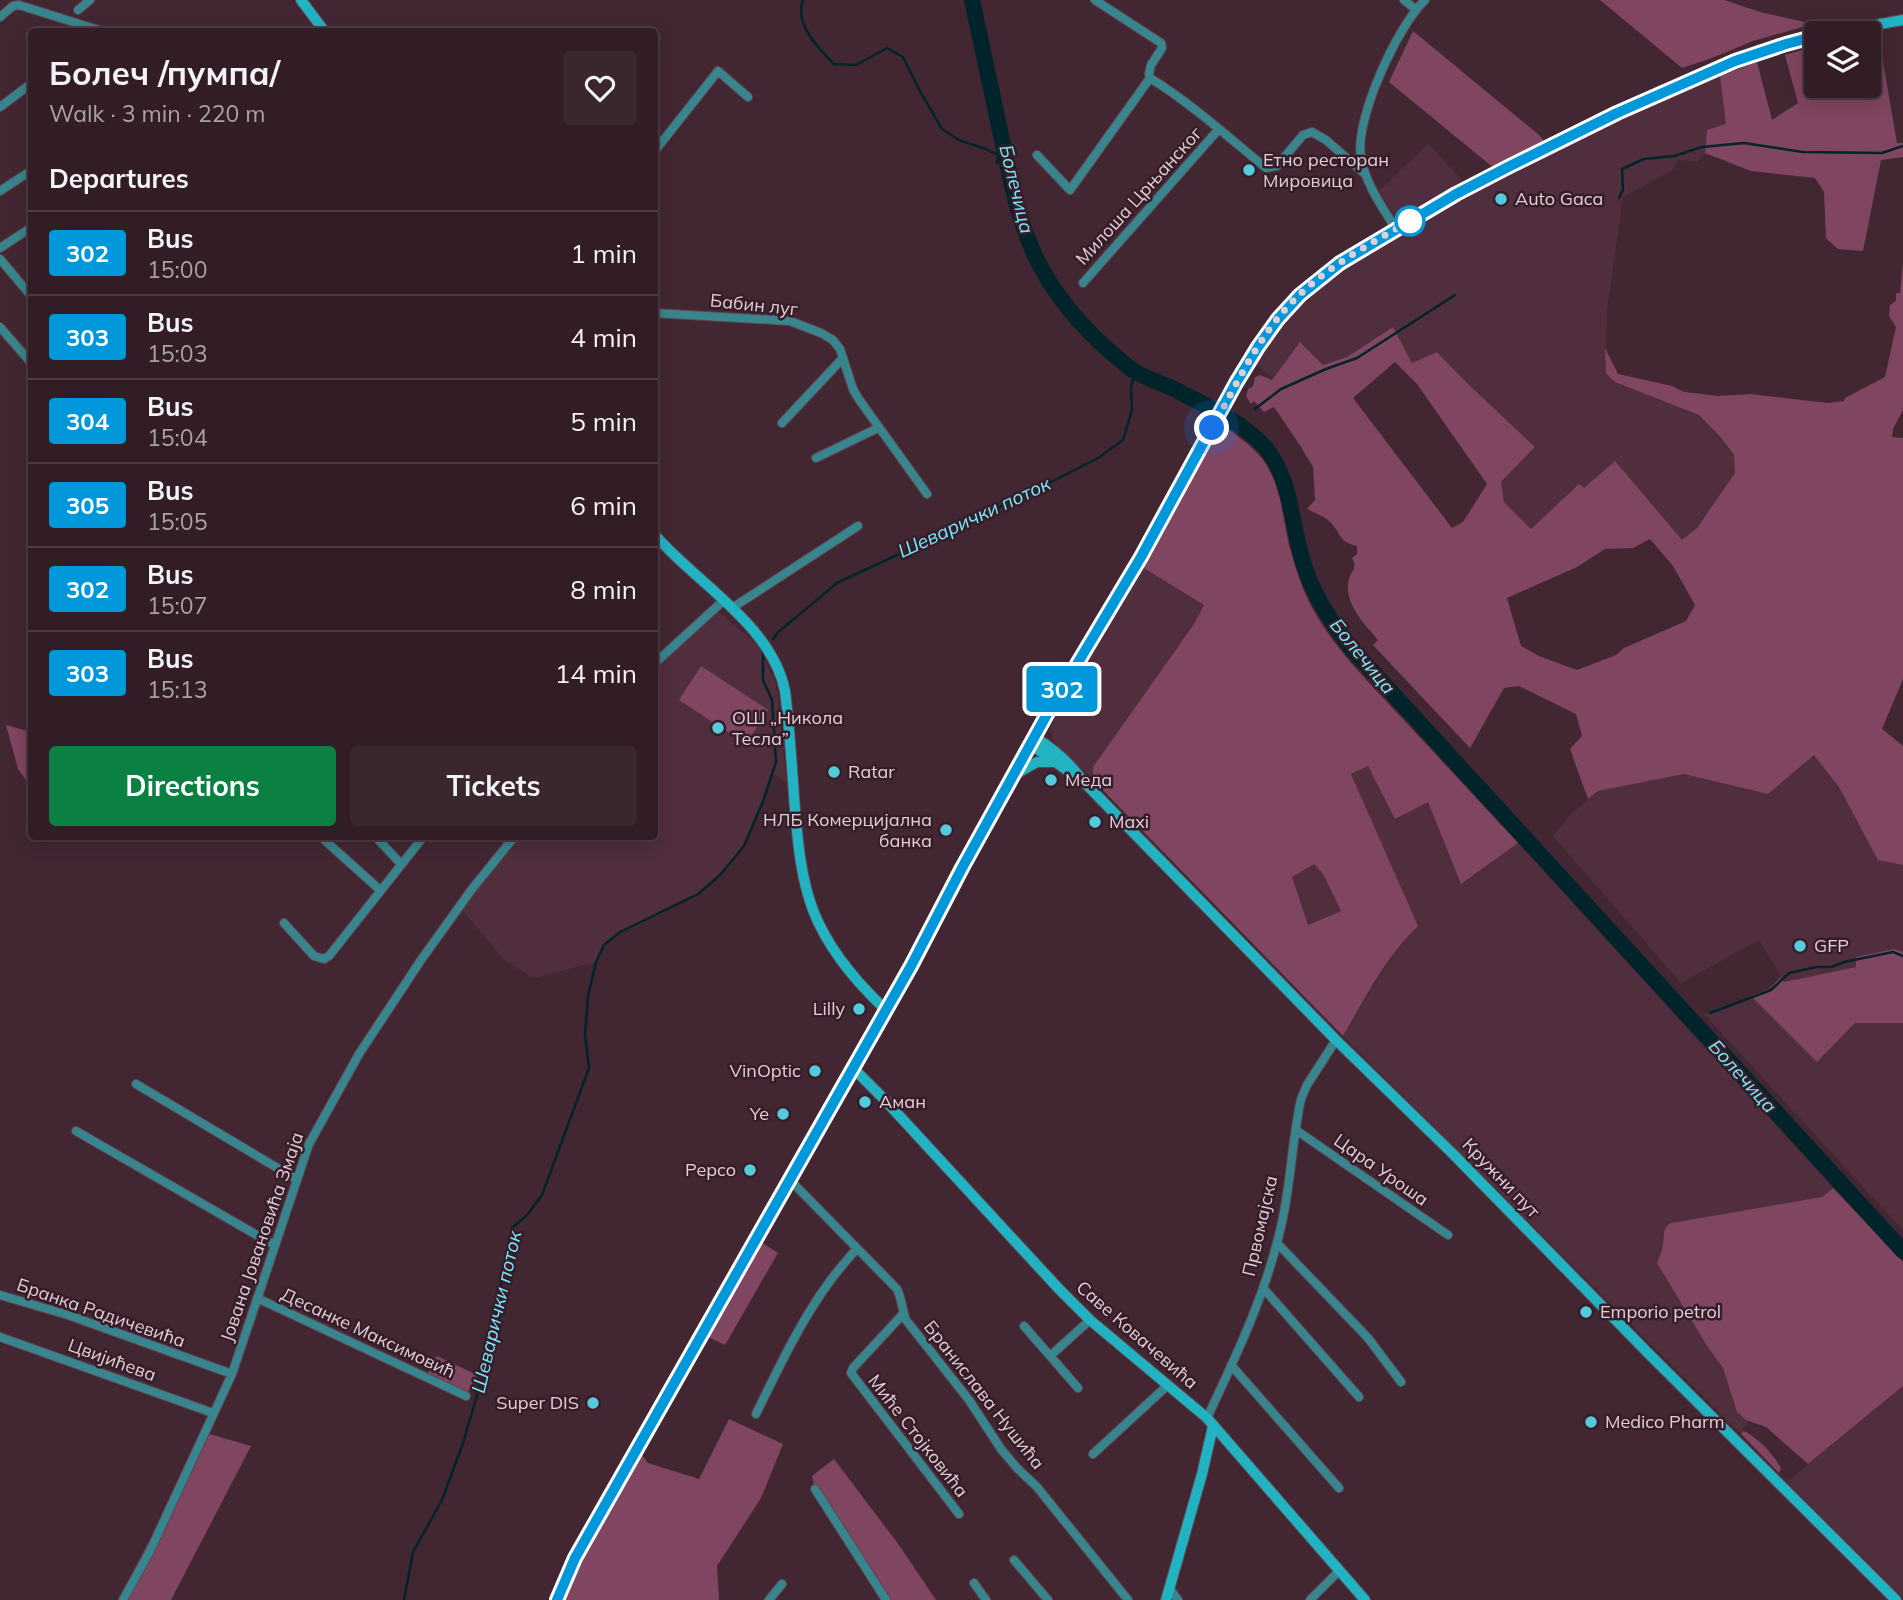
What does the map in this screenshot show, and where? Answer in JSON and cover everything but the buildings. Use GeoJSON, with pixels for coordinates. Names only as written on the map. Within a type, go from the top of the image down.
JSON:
{"type":"FeatureCollection","features":[{"type":"Feature","properties":{"kind":"main road"},"geometry":{"type":"LineString","coordinates":[[301,0],[322,28]]}},
{"type":"Feature","properties":{"kind":"main road"},"geometry":{"type":"LineString","coordinates":[[1881,24],[1903,20]]}},
{"type":"Feature","properties":{"kind":"main road"},"geometry":{"type":"LineString","coordinates":[[557,1600],[575,1558],[886,1010],[1032,740],[1111,609],[1258,347],[1289,306],[1327,272],[1396,229],[1510,166],[1617,113],[1735,61],[1804,39]]}},
{"type":"Feature","properties":{"kind":"main road"},"geometry":{"type":"LineString","coordinates":[[658,538],[728,605],[771,655],[779,669],[787,705],[798,838],[807,893],[814,913],[843,963],[861,987],[886,1010]]}},
{"type":"Feature","properties":{"kind":"main road"},"geometry":{"type":"LineString","coordinates":[[1012,776],[1037,762],[1056,757],[1047,735],[1046,716]]}},
{"type":"Feature","properties":{"kind":"main road","name":"Кружни пут"},"geometry":{"type":"LineString","coordinates":[[1032,740],[1072,767],[1336,1040],[1453,1154],[1896,1600]]}},
{"type":"Feature","properties":{"kind":"main road","name":"Саве Ковачевића"},"geometry":{"type":"LineString","coordinates":[[852,1067],[1090,1320],[1210,1422],[1365,1600]]}},
{"type":"Feature","properties":{"kind":"main road","name":"Првомајска"},"geometry":{"type":"LineString","coordinates":[[1168,1595],[1202,1474],[1210,1422]]}},
{"type":"Feature","properties":{"kind":"street"},"geometry":{"type":"LineString","coordinates":[[78,10],[90,0]]}},
{"type":"Feature","properties":{"kind":"street"},"geometry":{"type":"LineString","coordinates":[[1037,155],[1070,190],[1150,78],[1151,65],[1162,48],[1161,43],[1095,0]]}},
{"type":"Feature","properties":{"kind":"street"},"geometry":{"type":"LineString","coordinates":[[1404,0],[1415,9]]}},
{"type":"Feature","properties":{"kind":"street"},"geometry":{"type":"LineString","coordinates":[[1396,229],[1365,174],[1359,144],[1366,111],[1379,77],[1415,9],[1425,0]]}},
{"type":"Feature","properties":{"kind":"street"},"geometry":{"type":"LineString","coordinates":[[0,17],[13,6],[19,5],[92,28]]}},
{"type":"Feature","properties":{"kind":"street"},"geometry":{"type":"LineString","coordinates":[[658,147],[718,71],[748,97]]}},
{"type":"Feature","properties":{"kind":"street"},"geometry":{"type":"LineString","coordinates":[[1150,78],[1201,113],[1266,168],[1277,166],[1305,133],[1316,132],[1365,174]]}},
{"type":"Feature","properties":{"kind":"street"},"geometry":{"type":"LineString","coordinates":[[0,107],[28,86]]}},
{"type":"Feature","properties":{"kind":"street","name":"Милоша Црњанског"},"geometry":{"type":"LineString","coordinates":[[1083,283],[1219,130]]}},
{"type":"Feature","properties":{"kind":"street"},"geometry":{"type":"LineString","coordinates":[[0,191],[28,173]]}},
{"type":"Feature","properties":{"kind":"street"},"geometry":{"type":"LineString","coordinates":[[0,248],[28,230]]}},
{"type":"Feature","properties":{"kind":"street"},"geometry":{"type":"LineString","coordinates":[[0,259],[28,293]]}},
{"type":"Feature","properties":{"kind":"street","name":"Бабин луг"},"geometry":{"type":"LineString","coordinates":[[658,313],[790,321],[833,340],[840,349],[853,389],[926,494]]}},
{"type":"Feature","properties":{"kind":"street"},"geometry":{"type":"LineString","coordinates":[[0,327],[28,359]]}},
{"type":"Feature","properties":{"kind":"street"},"geometry":{"type":"LineString","coordinates":[[782,423],[843,358]]}},
{"type":"Feature","properties":{"kind":"street"},"geometry":{"type":"LineString","coordinates":[[816,458],[878,428]]}},
{"type":"Feature","properties":{"kind":"street"},"geometry":{"type":"LineString","coordinates":[[658,661],[728,605],[858,526]]}},
{"type":"Feature","properties":{"kind":"street"},"geometry":{"type":"LineString","coordinates":[[324,840],[380,890]]}},
{"type":"Feature","properties":{"kind":"street"},"geometry":{"type":"LineString","coordinates":[[379,840],[401,864]]}},
{"type":"Feature","properties":{"kind":"street"},"geometry":{"type":"LineString","coordinates":[[284,923],[314,956],[324,959],[329,956],[421,840]]}},
{"type":"Feature","properties":{"kind":"street"},"geometry":{"type":"LineString","coordinates":[[503,840],[508,845]]}},
{"type":"Feature","properties":{"kind":"street","name":"Јована Јовановића Змаја"},"geometry":{"type":"LineString","coordinates":[[123,1600],[150,1550],[232,1374],[309,1144],[359,1054],[421,960],[512,840]]}},
{"type":"Feature","properties":{"kind":"street","name":"Првомајска"},"geometry":{"type":"LineString","coordinates":[[1210,1422],[1264,1289],[1277,1243],[1287,1198],[1301,1099],[1336,1040]]}},
{"type":"Feature","properties":{"kind":"street"},"geometry":{"type":"LineString","coordinates":[[136,1084],[296,1179]]}},
{"type":"Feature","properties":{"kind":"street","name":"Цара Уроша"},"geometry":{"type":"LineString","coordinates":[[1296,1130],[1448,1236]]}},
{"type":"Feature","properties":{"kind":"street"},"geometry":{"type":"LineString","coordinates":[[76,1131],[274,1245]]}},
{"type":"Feature","properties":{"kind":"street","name":"Бранислава Нушића"},"geometry":{"type":"LineString","coordinates":[[790,1180],[897,1289],[910,1325],[969,1401],[1001,1448],[1037,1487],[1128,1600]]}},
{"type":"Feature","properties":{"kind":"street"},"geometry":{"type":"LineString","coordinates":[[1277,1243],[1368,1338],[1401,1382]]}},
{"type":"Feature","properties":{"kind":"street"},"geometry":{"type":"LineString","coordinates":[[756,1414],[782,1361],[815,1304],[828,1283],[857,1248]]}},
{"type":"Feature","properties":{"kind":"street"},"geometry":{"type":"LineString","coordinates":[[1264,1289],[1359,1397]]}},
{"type":"Feature","properties":{"kind":"street","name":"Бранка Радичевића"},"geometry":{"type":"LineString","coordinates":[[0,1295],[68,1315],[232,1374]]}},
{"type":"Feature","properties":{"kind":"street","name":"Десанке Максимовић"},"geometry":{"type":"LineString","coordinates":[[257,1298],[466,1396]]}},
{"type":"Feature","properties":{"kind":"street","name":"Миће Стојковића"},"geometry":{"type":"LineString","coordinates":[[904,1314],[851,1373],[959,1514]]}},
{"type":"Feature","properties":{"kind":"street"},"geometry":{"type":"LineString","coordinates":[[1050,1356],[1090,1320]]}},
{"type":"Feature","properties":{"kind":"street"},"geometry":{"type":"LineString","coordinates":[[1024,1326],[1078,1388]]}},
{"type":"Feature","properties":{"kind":"street","name":"Цвијићева"},"geometry":{"type":"LineString","coordinates":[[0,1337],[213,1413]]}},
{"type":"Feature","properties":{"kind":"street"},"geometry":{"type":"LineString","coordinates":[[1231,1365],[1339,1488]]}},
{"type":"Feature","properties":{"kind":"street"},"geometry":{"type":"LineString","coordinates":[[1093,1454],[1168,1385]]}},
{"type":"Feature","properties":{"kind":"street"},"geometry":{"type":"LineString","coordinates":[[815,1489],[886,1600]]}},
{"type":"Feature","properties":{"kind":"street"},"geometry":{"type":"LineString","coordinates":[[1014,1560],[1048,1600]]}},
{"type":"Feature","properties":{"kind":"street"},"geometry":{"type":"LineString","coordinates":[[1310,1600],[1340,1570]]}},
{"type":"Feature","properties":{"kind":"street"},"geometry":{"type":"LineString","coordinates":[[974,1583],[986,1600]]}},
{"type":"Feature","properties":{"kind":"street"},"geometry":{"type":"LineString","coordinates":[[769,1600],[782,1584]]}},
{"type":"Feature","properties":{"kind":"street","name":"Првомајска"},"geometry":{"type":"LineString","coordinates":[[1168,1595],[1178,1600]]}},
{"type":"Feature","properties":{"kind":"shaded area"},"geometry":{"type":"Polygon","coordinates":[[[1600,0],[1724,0],[1804,22],[1804,27],[1753,41],[1682,68],[1600,0]]]}},
{"type":"Feature","properties":{"kind":"shaded area"},"geometry":{"type":"Polygon","coordinates":[[[1413,31],[1545,142],[1495,169],[1389,82],[1413,31]]]}},
{"type":"Feature","properties":{"kind":"shaded area"},"geometry":{"type":"Polygon","coordinates":[[[1804,49],[1804,98],[1881,98],[1881,50],[1897,143],[1903,143],[1903,157],[1881,160],[1863,251],[1838,249],[1826,238],[1824,192],[1815,178],[1751,171],[1705,153],[1707,130],[1726,124],[1720,76],[1757,62],[1772,120],[1798,103],[1785,55],[1804,49]]]}},
{"type":"Feature","properties":{"kind":"shaded area"},"geometry":{"type":"Polygon","coordinates":[[[1720,76],[1726,124],[1707,130],[1705,153],[1698,162],[1678,160],[1673,170],[1623,197],[1607,311],[1606,374],[1615,382],[1699,415],[1734,455],[1735,473],[1697,528],[1682,541],[1583,489],[1579,484],[1531,529],[1504,502],[1501,482],[1535,447],[1437,352],[1412,364],[1393,327],[1347,357],[1323,365],[1300,342],[1273,378],[1255,364],[1282,323],[1304,299],[1330,277],[1416,222],[1537,156],[1620,116],[1720,76]]]}},
{"type":"Feature","properties":{"kind":"shaded area"},"geometry":{"type":"Polygon","coordinates":[[[1428,144],[1465,183],[1398,221],[1379,191],[1428,144]]]}},
{"type":"Feature","properties":{"kind":"shaded area"},"geometry":{"type":"Polygon","coordinates":[[[1903,263],[1903,410],[1892,437],[1903,438],[1903,679],[1882,729],[1903,746],[1903,865],[1878,860],[1839,787],[1814,755],[1768,794],[1684,774],[1598,791],[1588,799],[1570,749],[1582,736],[1576,714],[1519,686],[1504,688],[1470,748],[1373,645],[1378,640],[1361,620],[1349,596],[1349,579],[1354,566],[1352,558],[1357,554],[1357,546],[1344,540],[1327,519],[1307,509],[1315,500],[1313,467],[1274,407],[1264,412],[1254,401],[1251,404],[1246,396],[1255,377],[1260,375],[1272,380],[1300,342],[1323,365],[1347,357],[1393,327],[1412,363],[1437,352],[1535,447],[1501,482],[1504,502],[1531,529],[1579,484],[1584,488],[1615,461],[1682,540],[1697,528],[1735,473],[1734,455],[1699,415],[1615,382],[1606,374],[1605,348],[1618,374],[1672,386],[1684,392],[1718,396],[1751,394],[1828,403],[1844,401],[1885,377],[1896,327],[1889,316],[1890,305],[1896,301],[1896,293],[1900,293],[1903,263]],[[1395,362],[1353,398],[1452,528],[1463,522],[1487,484],[1417,384],[1395,362]],[[1650,539],[1633,548],[1605,549],[1577,567],[1507,598],[1521,646],[1539,656],[1577,670],[1616,655],[1624,648],[1686,621],[1695,605],[1673,566],[1650,539]]]}},
{"type":"Feature","properties":{"kind":"shaded area"},"geometry":{"type":"Polygon","coordinates":[[[1222,425],[1255,451],[1272,475],[1300,581],[1321,623],[1333,640],[1359,672],[1518,843],[1461,884],[1428,802],[1395,819],[1368,766],[1351,774],[1418,926],[1386,964],[1343,1036],[1093,780],[1093,767],[1194,624],[1204,605],[1142,567],[1222,425]],[[1314,864],[1292,877],[1308,925],[1341,911],[1323,874],[1314,864]]]}},
{"type":"Feature","properties":{"kind":"shaded area"},"geometry":{"type":"Polygon","coordinates":[[[1142,567],[1204,605],[1194,624],[1093,767],[1093,780],[1053,741],[1051,725],[1142,567]]]}},
{"type":"Feature","properties":{"kind":"shaded area","name":"ОШ „Никола Тесла”"},"geometry":{"type":"Polygon","coordinates":[[[715,609],[758,645],[776,684],[787,782],[773,774],[744,846],[720,875],[698,894],[620,932],[607,941],[596,962],[533,978],[505,961],[459,906],[513,840],[658,840],[658,664],[715,609]]]}},
{"type":"Feature","properties":{"kind":"shaded area"},"geometry":{"type":"Polygon","coordinates":[[[701,666],[768,710],[746,744],[679,700],[701,666]]]}},
{"type":"Feature","properties":{"kind":"shaded area"},"geometry":{"type":"Polygon","coordinates":[[[6,725],[28,731],[28,783],[18,769],[6,725]]]}},
{"type":"Feature","properties":{"kind":"shaded area"},"geometry":{"type":"Polygon","coordinates":[[[1814,754],[1839,787],[1878,859],[1903,865],[1903,952],[1894,949],[1856,957],[1856,967],[1784,982],[1759,940],[1681,983],[1553,836],[1571,814],[1598,791],[1684,774],[1768,794],[1814,754]]]}},
{"type":"Feature","properties":{"kind":"shaded area"},"geometry":{"type":"Polygon","coordinates":[[[1367,766],[1428,802],[1461,884],[1518,843],[1833,1188],[1822,1197],[1671,1223],[1663,1235],[1664,1242],[1657,1263],[1723,1368],[1737,1412],[1748,1421],[1746,1426],[1742,1427],[1741,1434],[1343,1036],[1380,975],[1407,936],[1418,926],[1351,774],[1367,766]]]}},
{"type":"Feature","properties":{"kind":"shaded area"},"geometry":{"type":"Polygon","coordinates":[[[1314,863],[1323,874],[1341,911],[1307,925],[1292,877],[1314,863]]]}},
{"type":"Feature","properties":{"kind":"shaded area"},"geometry":{"type":"Polygon","coordinates":[[[1894,949],[1903,952],[1903,1023],[1855,1023],[1817,1062],[1751,996],[1769,989],[1781,977],[1784,982],[1856,967],[1856,957],[1894,949]]]}},
{"type":"Feature","properties":{"kind":"shaded area"},"geometry":{"type":"Polygon","coordinates":[[[1751,996],[1817,1062],[1855,1023],[1903,1023],[1903,1230],[1704,1014],[1751,996]]]}},
{"type":"Feature","properties":{"kind":"shaded area"},"geometry":{"type":"Polygon","coordinates":[[[1833,1188],[1903,1262],[1903,1386],[1808,1464],[1766,1427],[1746,1420],[1737,1412],[1723,1368],[1657,1263],[1665,1230],[1671,1223],[1822,1197],[1833,1188]]]}},
{"type":"Feature","properties":{"kind":"shaded area"},"geometry":{"type":"Polygon","coordinates":[[[761,1242],[778,1253],[725,1345],[708,1337],[761,1242]]]}},
{"type":"Feature","properties":{"kind":"shaded area"},"geometry":{"type":"Polygon","coordinates":[[[437,1356],[477,1375],[467,1394],[427,1375],[437,1356]]]}},
{"type":"Feature","properties":{"kind":"shaded area"},"geometry":{"type":"Polygon","coordinates":[[[1903,1386],[1903,1598],[1787,1482],[1903,1386]]]}},
{"type":"Feature","properties":{"kind":"shaded area"},"geometry":{"type":"Polygon","coordinates":[[[729,1419],[783,1444],[761,1498],[717,1566],[719,1600],[557,1600],[638,1450],[648,1463],[699,1479],[729,1419]]]}},
{"type":"Feature","properties":{"kind":"shaded area"},"geometry":{"type":"Polygon","coordinates":[[[1743,1431],[1770,1452],[1781,1468],[1779,1473],[1741,1434],[1743,1431]]]}},
{"type":"Feature","properties":{"kind":"shaded area"},"geometry":{"type":"Polygon","coordinates":[[[206,1433],[251,1446],[171,1600],[118,1600],[206,1433]]]}},
{"type":"Feature","properties":{"kind":"shaded area"},"geometry":{"type":"Polygon","coordinates":[[[834,1459],[899,1545],[936,1600],[886,1600],[815,1489],[812,1476],[834,1459]]]}},
{"type":"Feature","properties":{"kind":"waterway","name":"Болечица"},"geometry":{"type":"LineString","coordinates":[[803,0],[801,9],[805,27],[834,64],[856,65],[887,48],[903,57],[942,129],[959,140],[998,155],[997,163]]}},
{"type":"Feature","properties":{"kind":"waterway","name":"Болечица"},"geometry":{"type":"LineString","coordinates":[[972,0],[1018,207],[1035,256],[1061,299],[1094,337],[1131,369],[1222,414],[1264,446],[1273,458],[1284,484],[1301,555],[1315,592],[1351,648],[1903,1251]]}},
{"type":"Feature","properties":{"kind":"waterway"},"geometry":{"type":"LineString","coordinates":[[1619,198],[1623,190],[1622,169],[1644,159],[1674,156],[1702,147],[1744,143],[1803,152],[1882,153],[1903,146]]}},
{"type":"Feature","properties":{"kind":"waterway"},"geometry":{"type":"LineString","coordinates":[[1255,409],[1281,389],[1357,358],[1455,295]]}},
{"type":"Feature","properties":{"kind":"waterway","name":"Шеварички поток"},"geometry":{"type":"LineString","coordinates":[[773,639],[837,583],[1028,494],[1098,458],[1123,440],[1132,410],[1131,387],[1135,372]]}},
{"type":"Feature","properties":{"kind":"waterway","name":"Болечица"},"geometry":{"type":"LineString","coordinates":[[1239,425],[1244,419]]}},
{"type":"Feature","properties":{"kind":"waterway","name":"Шеварички поток"},"geometry":{"type":"LineString","coordinates":[[404,1600],[413,1552],[442,1500],[463,1443],[485,1368],[512,1228],[527,1215],[542,1195],[589,1068],[585,1034],[588,996],[596,962],[604,945],[620,932],[698,894],[720,875],[744,846],[763,801],[776,762],[772,700],[763,680],[763,652]]}},
{"type":"Feature","properties":{"kind":"waterway"},"geometry":{"type":"LineString","coordinates":[[1710,1013],[1771,990],[1789,973],[1831,967],[1893,952],[1903,956]]}},
{"type":"Feature","properties":{"kind":"bus line","name":"302"},"geometry":{"type":"LineString","coordinates":[[557,1600],[575,1558],[911,966],[1012,776],[1141,557],[1236,383],[1278,319],[1327,272],[1456,194],[1617,113],[1735,61],[1804,39]]}},
{"type":"Feature","properties":{"kind":"place","name":"Етно ресторан Мировица"},"geometry":{"type":"Point","coordinates":[1249,170]}},
{"type":"Feature","properties":{"kind":"place","name":"Auto Gaca"},"geometry":{"type":"Point","coordinates":[1501,199]}},
{"type":"Feature","properties":{"kind":"place","name":"ОШ „Никола Тесла”"},"geometry":{"type":"Point","coordinates":[718,728]}},
{"type":"Feature","properties":{"kind":"place","name":"Ratar"},"geometry":{"type":"Point","coordinates":[834,772]}},
{"type":"Feature","properties":{"kind":"place","name":"Меда"},"geometry":{"type":"Point","coordinates":[1051,780]}},
{"type":"Feature","properties":{"kind":"place","name":"Maxi"},"geometry":{"type":"Point","coordinates":[1095,822]}},
{"type":"Feature","properties":{"kind":"place","name":"НЛБ Комерцијална банка"},"geometry":{"type":"Point","coordinates":[946,830]}},
{"type":"Feature","properties":{"kind":"place","name":"GFP"},"geometry":{"type":"Point","coordinates":[1800,946]}},
{"type":"Feature","properties":{"kind":"place","name":"Lilly"},"geometry":{"type":"Point","coordinates":[859,1009]}},
{"type":"Feature","properties":{"kind":"place","name":"VinOptic"},"geometry":{"type":"Point","coordinates":[815,1071]}},
{"type":"Feature","properties":{"kind":"place","name":"Аман"},"geometry":{"type":"Point","coordinates":[865,1102]}},
{"type":"Feature","properties":{"kind":"place","name":"Ye"},"geometry":{"type":"Point","coordinates":[783,1114]}},
{"type":"Feature","properties":{"kind":"place","name":"Pepco"},"geometry":{"type":"Point","coordinates":[750,1170]}},
{"type":"Feature","properties":{"kind":"place","name":"Emporio petrol"},"geometry":{"type":"Point","coordinates":[1586,1312]}},
{"type":"Feature","properties":{"kind":"place","name":"Super DIS"},"geometry":{"type":"Point","coordinates":[593,1403]}},
{"type":"Feature","properties":{"kind":"place","name":"Medico Pharm"},"geometry":{"type":"Point","coordinates":[1591,1422]}},
{"type":"Feature","properties":{"kind":"route"},"geometry":{"type":"LineString","coordinates":[[1212,428],[1258,347],[1289,306],[1327,272],[1412,220],[1410,221]]}}]}
